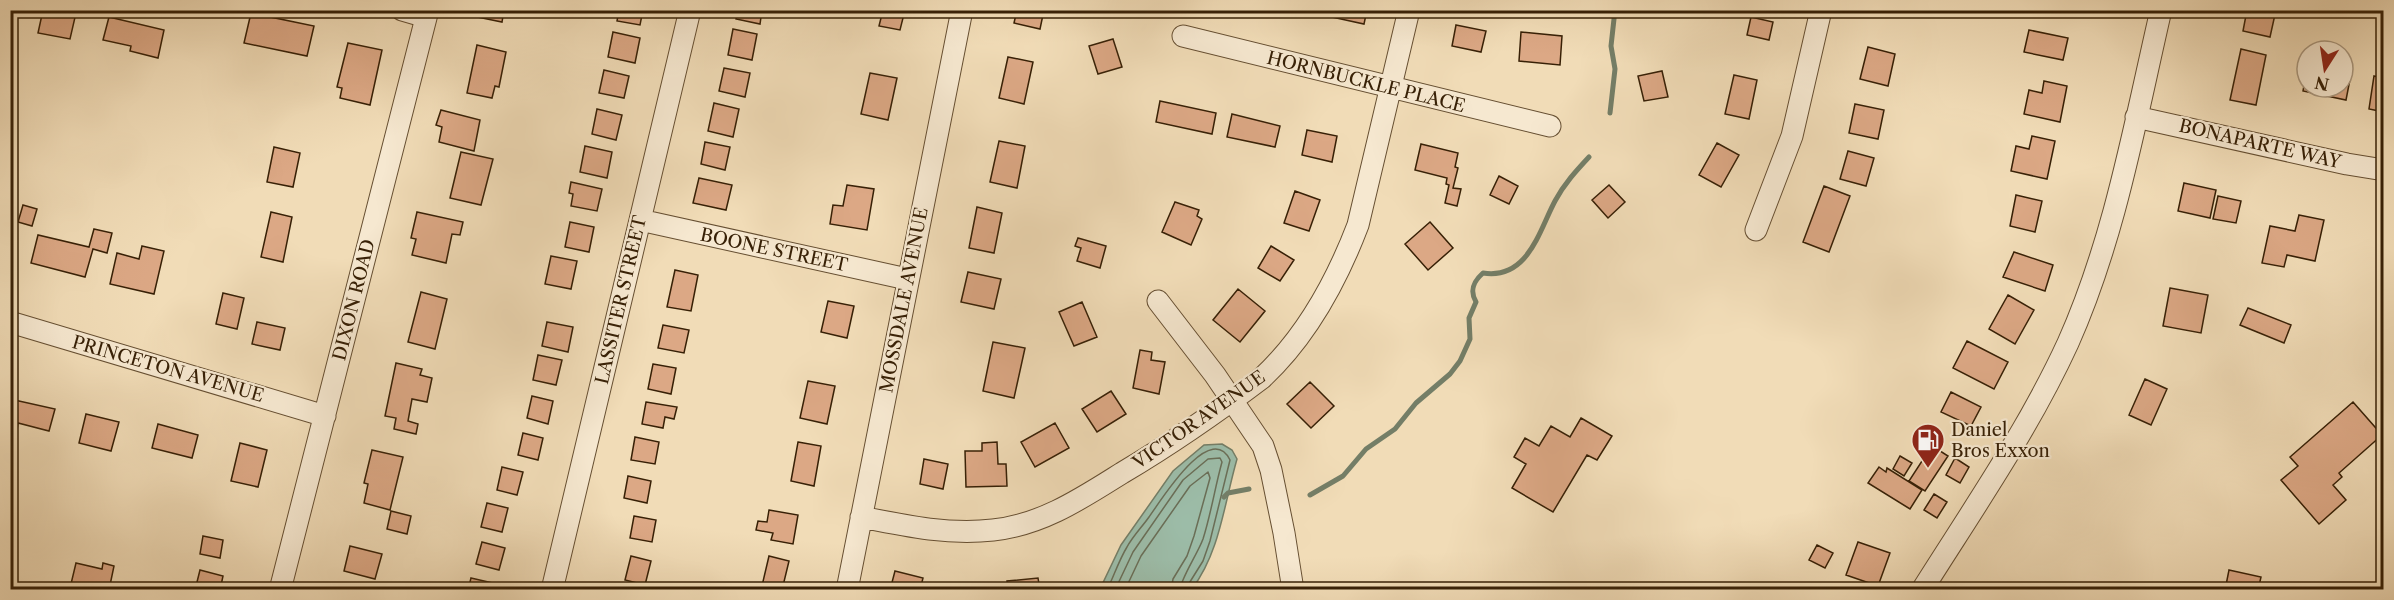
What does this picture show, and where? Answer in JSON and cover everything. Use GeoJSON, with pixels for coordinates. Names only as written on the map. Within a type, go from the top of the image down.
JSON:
{"type":"FeatureCollection","features":[{"type":"Feature","properties":{"kind":"street"},"geometry":{"type":"LineString","coordinates":[[402,10],[427,14]]}},
{"type":"Feature","properties":{"kind":"street","name":"LASSITER STREET"},"geometry":{"type":"LineString","coordinates":[[552,590],[690,10]]}},
{"type":"Feature","properties":{"kind":"street","name":"MOSSDALE AVENUE"},"geometry":{"type":"LineString","coordinates":[[847,590],[962,10]]}},
{"type":"Feature","properties":{"kind":"street","name":"VICTOR AVENUE"},"geometry":{"type":"LineString","coordinates":[[861,517],[917,528],[963,532],[996,530],[1025,524],[1072,504],[1172,442],[1233,400],[1275,365],[1293,343],[1324,296],[1358,225],[1409,10]]}},
{"type":"Feature","properties":{"kind":"street"},"geometry":{"type":"LineString","coordinates":[[1756,230],[1792,136],[1821,10]]}},
{"type":"Feature","properties":{"kind":"street"},"geometry":{"type":"LineString","coordinates":[[1922,590],[2011,450],[2040,399],[2068,342],[2108,234],[2161,10]]}},
{"type":"Feature","properties":{"kind":"street","name":"DIXON ROAD"},"geometry":{"type":"LineString","coordinates":[[280,590],[427,14]]}},
{"type":"Feature","properties":{"kind":"street","name":"HORNBUCKLE PLACE"},"geometry":{"type":"LineString","coordinates":[[1182,36],[1550,126]]}},
{"type":"Feature","properties":{"kind":"street","name":"BONAPARTE WAY"},"geometry":{"type":"LineString","coordinates":[[2136,117],[2347,164],[2384,170]]}},
{"type":"Feature","properties":{"kind":"street","name":"BOONE STREET"},"geometry":{"type":"LineString","coordinates":[[640,220],[908,279]]}},
{"type":"Feature","properties":{"kind":"street"},"geometry":{"type":"LineString","coordinates":[[1158,301],[1233,400],[1263,446],[1271,470],[1293,590]]}},
{"type":"Feature","properties":{"kind":"street","name":"PRINCETON AVENUE"},"geometry":{"type":"LineString","coordinates":[[10,322],[325,416]]}},
{"type":"Feature","properties":{"kind":"water"},"geometry":{"type":"Polygon","coordinates":[[[1222,444],[1232,450],[1237,459],[1215,543],[1192,589],[1100,589],[1121,545],[1173,471],[1204,445],[1222,444]]]}},
{"type":"Feature","properties":{"kind":"building"},"geometry":{"type":"Polygon","coordinates":[[[43,10],[76,13],[70,39],[38,33],[43,10]]]}},
{"type":"Feature","properties":{"kind":"building"},"geometry":{"type":"Polygon","coordinates":[[[478,10],[504,10],[502,22],[477,17],[478,10]]]}},
{"type":"Feature","properties":{"kind":"building"},"geometry":{"type":"Polygon","coordinates":[[[619,10],[643,10],[640,25],[617,21],[619,10]]]}},
{"type":"Feature","properties":{"kind":"building"},"geometry":{"type":"Polygon","coordinates":[[[738,10],[762,10],[760,24],[736,19],[738,10]]]}},
{"type":"Feature","properties":{"kind":"building"},"geometry":{"type":"Polygon","coordinates":[[[883,10],[905,10],[900,30],[879,26],[883,10]]]}},
{"type":"Feature","properties":{"kind":"building"},"geometry":{"type":"Polygon","coordinates":[[[1017,10],[1044,10],[1040,29],[1014,23],[1017,10]]]}},
{"type":"Feature","properties":{"kind":"building"},"geometry":{"type":"Polygon","coordinates":[[[1328,10],[1367,10],[1364,24],[1327,16],[1328,10]]]}},
{"type":"Feature","properties":{"kind":"building"},"geometry":{"type":"Polygon","coordinates":[[[2247,10],[2276,10],[2270,37],[2243,31],[2247,10]]]}},
{"type":"Feature","properties":{"kind":"building"},"geometry":{"type":"Polygon","coordinates":[[[251,13],[314,26],[307,56],[244,43],[251,13]]]}},
{"type":"Feature","properties":{"kind":"building"},"geometry":{"type":"Polygon","coordinates":[[[109,17],[164,30],[158,58],[130,51],[131,46],[103,40],[109,17]]]}},
{"type":"Feature","properties":{"kind":"building"},"geometry":{"type":"Polygon","coordinates":[[[1751,17],[1773,22],[1769,40],[1747,35],[1751,17]]]}},
{"type":"Feature","properties":{"kind":"building"},"geometry":{"type":"Polygon","coordinates":[[[1456,25],[1486,31],[1481,52],[1452,46],[1456,25]]]}},
{"type":"Feature","properties":{"kind":"building"},"geometry":{"type":"Polygon","coordinates":[[[733,29],[757,34],[752,60],[728,55],[733,29]]]}},
{"type":"Feature","properties":{"kind":"building"},"geometry":{"type":"Polygon","coordinates":[[[2029,30],[2068,38],[2063,60],[2024,52],[2029,30]]]}},
{"type":"Feature","properties":{"kind":"building"},"geometry":{"type":"Polygon","coordinates":[[[613,32],[640,38],[635,63],[608,57],[613,32]]]}},
{"type":"Feature","properties":{"kind":"building"},"geometry":{"type":"Polygon","coordinates":[[[1521,32],[1562,36],[1560,65],[1519,61],[1521,32]]]}},
{"type":"Feature","properties":{"kind":"building"},"geometry":{"type":"Polygon","coordinates":[[[1113,39],[1122,67],[1098,74],[1089,46],[1113,39]]]}},
{"type":"Feature","properties":{"kind":"building"},"geometry":{"type":"Polygon","coordinates":[[[348,43],[382,50],[370,105],[340,98],[342,88],[337,87],[348,43]]]}},
{"type":"Feature","properties":{"kind":"building"},"geometry":{"type":"Polygon","coordinates":[[[477,45],[506,52],[499,87],[495,86],[492,98],[467,93],[477,45]]]}},
{"type":"Feature","properties":{"kind":"building"},"geometry":{"type":"Polygon","coordinates":[[[1868,47],[1895,54],[1888,86],[1860,79],[1868,47]]]}},
{"type":"Feature","properties":{"kind":"building"},"geometry":{"type":"Polygon","coordinates":[[[2241,49],[2266,55],[2256,105],[2230,100],[2241,49]]]}},
{"type":"Feature","properties":{"kind":"building"},"geometry":{"type":"Polygon","coordinates":[[[1008,57],[1033,62],[1024,104],[999,98],[1008,57]]]}},
{"type":"Feature","properties":{"kind":"building"},"geometry":{"type":"Polygon","coordinates":[[[724,68],[750,73],[745,97],[719,91],[724,68]]]}},
{"type":"Feature","properties":{"kind":"building"},"geometry":{"type":"Polygon","coordinates":[[[604,70],[629,76],[624,98],[599,93],[604,70]]]}},
{"type":"Feature","properties":{"kind":"building"},"geometry":{"type":"Polygon","coordinates":[[[1662,71],[1668,97],[1644,101],[1638,76],[1662,71]]]}},
{"type":"Feature","properties":{"kind":"building"},"geometry":{"type":"Polygon","coordinates":[[[870,73],[897,78],[888,120],[861,114],[870,73]]]}},
{"type":"Feature","properties":{"kind":"building"},"geometry":{"type":"Polygon","coordinates":[[[1734,75],[1757,80],[1749,119],[1725,114],[1734,75]]]}},
{"type":"Feature","properties":{"kind":"building"},"geometry":{"type":"Polygon","coordinates":[[[2374,76],[2384,78],[2384,112],[2369,109],[2374,76]]]}},
{"type":"Feature","properties":{"kind":"building"},"geometry":{"type":"Polygon","coordinates":[[[2044,81],[2067,86],[2060,122],[2024,114],[2029,90],[2042,93],[2044,81]]]}},
{"type":"Feature","properties":{"kind":"building"},"geometry":{"type":"Polygon","coordinates":[[[1160,101],[1216,113],[1212,134],[1156,122],[1160,101]]]}},
{"type":"Feature","properties":{"kind":"building"},"geometry":{"type":"Polygon","coordinates":[[[714,103],[739,109],[733,137],[708,131],[714,103]]]}},
{"type":"Feature","properties":{"kind":"building"},"geometry":{"type":"Polygon","coordinates":[[[1855,104],[1884,110],[1878,139],[1849,133],[1855,104]]]}},
{"type":"Feature","properties":{"kind":"building"},"geometry":{"type":"Polygon","coordinates":[[[597,109],[622,115],[616,140],[592,134],[597,109]]]}},
{"type":"Feature","properties":{"kind":"building"},"geometry":{"type":"Polygon","coordinates":[[[441,110],[480,120],[474,151],[439,142],[442,127],[436,125],[441,110]]]}},
{"type":"Feature","properties":{"kind":"building"},"geometry":{"type":"Polygon","coordinates":[[[1232,114],[1280,126],[1275,147],[1227,137],[1232,114]]]}},
{"type":"Feature","properties":{"kind":"building"},"geometry":{"type":"Polygon","coordinates":[[[1307,130],[1337,136],[1332,162],[1302,155],[1307,130]]]}},
{"type":"Feature","properties":{"kind":"building"},"geometry":{"type":"Polygon","coordinates":[[[2032,136],[2055,141],[2047,179],[2011,171],[2016,146],[2029,149],[2032,136]]]}},
{"type":"Feature","properties":{"kind":"building"},"geometry":{"type":"Polygon","coordinates":[[[999,141],[1025,146],[1017,188],[990,182],[999,141]]]}},
{"type":"Feature","properties":{"kind":"building"},"geometry":{"type":"Polygon","coordinates":[[[705,142],[730,147],[725,170],[701,164],[705,142]]]}},
{"type":"Feature","properties":{"kind":"building"},"geometry":{"type":"Polygon","coordinates":[[[1717,143],[1739,155],[1721,187],[1699,175],[1717,143]]]}},
{"type":"Feature","properties":{"kind":"building"},"geometry":{"type":"Polygon","coordinates":[[[1421,144],[1458,153],[1455,167],[1458,168],[1453,188],[1461,189],[1457,206],[1445,203],[1449,185],[1446,184],[1447,178],[1415,170],[1421,144]]]}},
{"type":"Feature","properties":{"kind":"building"},"geometry":{"type":"Polygon","coordinates":[[[585,146],[612,152],[607,178],[580,172],[585,146]]]}},
{"type":"Feature","properties":{"kind":"building"},"geometry":{"type":"Polygon","coordinates":[[[274,147],[300,153],[293,187],[267,182],[274,147]]]}},
{"type":"Feature","properties":{"kind":"building"},"geometry":{"type":"Polygon","coordinates":[[[1848,151],[1874,158],[1866,186],[1840,179],[1848,151]]]}},
{"type":"Feature","properties":{"kind":"building"},"geometry":{"type":"Polygon","coordinates":[[[461,152],[493,159],[481,205],[450,198],[461,152]]]}},
{"type":"Feature","properties":{"kind":"building"},"geometry":{"type":"Polygon","coordinates":[[[1499,176],[1518,186],[1509,204],[1490,195],[1499,176]]]}},
{"type":"Feature","properties":{"kind":"building"},"geometry":{"type":"Polygon","coordinates":[[[699,178],[732,185],[726,210],[693,203],[699,178]]]}},
{"type":"Feature","properties":{"kind":"building"},"geometry":{"type":"Polygon","coordinates":[[[571,182],[602,189],[597,211],[571,206],[573,194],[569,193],[571,182]]]}},
{"type":"Feature","properties":{"kind":"building"},"geometry":{"type":"Polygon","coordinates":[[[2184,183],[2216,190],[2210,218],[2178,211],[2184,183]]]}},
{"type":"Feature","properties":{"kind":"building"},"geometry":{"type":"Polygon","coordinates":[[[847,185],[874,189],[867,230],[830,224],[833,205],[843,206],[847,185]]]}},
{"type":"Feature","properties":{"kind":"building"},"geometry":{"type":"Polygon","coordinates":[[[1609,185],[1625,202],[1608,218],[1592,200],[1609,185]]]}},
{"type":"Feature","properties":{"kind":"building"},"geometry":{"type":"Polygon","coordinates":[[[1824,186],[1850,196],[1829,252],[1803,242],[1824,186]]]}},
{"type":"Feature","properties":{"kind":"building"},"geometry":{"type":"Polygon","coordinates":[[[1295,191],[1320,200],[1309,231],[1284,223],[1295,191]]]}},
{"type":"Feature","properties":{"kind":"building"},"geometry":{"type":"Polygon","coordinates":[[[2016,195],[2042,201],[2035,232],[2010,226],[2016,195]]]}},
{"type":"Feature","properties":{"kind":"building"},"geometry":{"type":"Polygon","coordinates":[[[2218,196],[2241,201],[2236,223],[2213,219],[2218,196]]]}},
{"type":"Feature","properties":{"kind":"building"},"geometry":{"type":"Polygon","coordinates":[[[1175,202],[1199,210],[1197,216],[1202,219],[1191,245],[1162,232],[1175,202]]]}},
{"type":"Feature","properties":{"kind":"building"},"geometry":{"type":"Polygon","coordinates":[[[23,205],[37,209],[32,226],[18,222],[23,205]]]}},
{"type":"Feature","properties":{"kind":"building"},"geometry":{"type":"Polygon","coordinates":[[[977,207],[1002,213],[994,253],[969,248],[977,207]]]}},
{"type":"Feature","properties":{"kind":"building"},"geometry":{"type":"Polygon","coordinates":[[[271,212],[292,217],[283,262],[261,257],[271,212]]]}},
{"type":"Feature","properties":{"kind":"building"},"geometry":{"type":"Polygon","coordinates":[[[417,212],[463,222],[460,235],[452,234],[446,263],[412,255],[416,239],[411,238],[417,212]]]}},
{"type":"Feature","properties":{"kind":"building"},"geometry":{"type":"Polygon","coordinates":[[[2299,215],[2324,220],[2315,261],[2287,255],[2284,267],[2262,263],[2270,226],[2295,231],[2299,215]]]}},
{"type":"Feature","properties":{"kind":"building"},"geometry":{"type":"Polygon","coordinates":[[[570,222],[594,227],[589,252],[565,247],[570,222]]]}},
{"type":"Feature","properties":{"kind":"building"},"geometry":{"type":"Polygon","coordinates":[[[1430,222],[1453,248],[1428,270],[1405,244],[1430,222]]]}},
{"type":"Feature","properties":{"kind":"building"},"geometry":{"type":"Polygon","coordinates":[[[10,227],[17,229],[10,249],[10,227]]]}},
{"type":"Feature","properties":{"kind":"building"},"geometry":{"type":"Polygon","coordinates":[[[94,229],[112,233],[107,253],[93,249],[85,277],[31,263],[38,235],[89,247],[94,229]]]}},
{"type":"Feature","properties":{"kind":"building"},"geometry":{"type":"Polygon","coordinates":[[[1078,238],[1106,246],[1100,268],[1077,261],[1081,248],[1075,246],[1078,238]]]}},
{"type":"Feature","properties":{"kind":"building"},"geometry":{"type":"Polygon","coordinates":[[[142,246],[164,251],[154,294],[110,284],[117,253],[139,259],[142,246]]]}},
{"type":"Feature","properties":{"kind":"building"},"geometry":{"type":"Polygon","coordinates":[[[1271,246],[1294,260],[1280,281],[1258,268],[1271,246]]]}},
{"type":"Feature","properties":{"kind":"building"},"geometry":{"type":"Polygon","coordinates":[[[2014,252],[2053,265],[2045,291],[2003,277],[2014,252]]]}},
{"type":"Feature","properties":{"kind":"building"},"geometry":{"type":"Polygon","coordinates":[[[551,256],[577,261],[571,289],[545,284],[551,256]]]}},
{"type":"Feature","properties":{"kind":"building"},"geometry":{"type":"Polygon","coordinates":[[[675,270],[698,275],[691,311],[667,307],[675,270]]]}},
{"type":"Feature","properties":{"kind":"building"},"geometry":{"type":"Polygon","coordinates":[[[968,272],[1001,279],[994,309],[961,302],[968,272]]]}},
{"type":"Feature","properties":{"kind":"building"},"geometry":{"type":"Polygon","coordinates":[[[2170,288],[2208,295],[2201,333],[2163,326],[2170,288]]]}},
{"type":"Feature","properties":{"kind":"building"},"geometry":{"type":"Polygon","coordinates":[[[1238,289],[1265,311],[1240,342],[1213,320],[1238,289]]]}},
{"type":"Feature","properties":{"kind":"building"},"geometry":{"type":"Polygon","coordinates":[[[421,292],[447,299],[435,349],[408,342],[421,292]]]}},
{"type":"Feature","properties":{"kind":"building"},"geometry":{"type":"Polygon","coordinates":[[[223,293],[244,298],[237,329],[216,324],[223,293]]]}},
{"type":"Feature","properties":{"kind":"building"},"geometry":{"type":"Polygon","coordinates":[[[2008,295],[2034,310],[2015,344],[1989,329],[2008,295]]]}},
{"type":"Feature","properties":{"kind":"building"},"geometry":{"type":"Polygon","coordinates":[[[828,301],[854,306],[847,338],[821,332],[828,301]]]}},
{"type":"Feature","properties":{"kind":"building"},"geometry":{"type":"Polygon","coordinates":[[[1082,302],[1097,337],[1074,346],[1059,312],[1082,302]]]}},
{"type":"Feature","properties":{"kind":"building"},"geometry":{"type":"Polygon","coordinates":[[[2248,308],[2291,325],[2284,343],[2240,325],[2248,308]]]}},
{"type":"Feature","properties":{"kind":"building"},"geometry":{"type":"Polygon","coordinates":[[[257,322],[285,328],[280,350],[252,344],[257,322]]]}},
{"type":"Feature","properties":{"kind":"building"},"geometry":{"type":"Polygon","coordinates":[[[547,322],[573,327],[568,352],[542,346],[547,322]]]}},
{"type":"Feature","properties":{"kind":"building"},"geometry":{"type":"Polygon","coordinates":[[[663,325],[689,330],[684,353],[658,348],[663,325]]]}},
{"type":"Feature","properties":{"kind":"building"},"geometry":{"type":"Polygon","coordinates":[[[1967,341],[2008,362],[1994,389],[1953,368],[1967,341]]]}},
{"type":"Feature","properties":{"kind":"building"},"geometry":{"type":"Polygon","coordinates":[[[993,342],[1025,348],[1014,398],[983,391],[993,342]]]}},
{"type":"Feature","properties":{"kind":"building"},"geometry":{"type":"Polygon","coordinates":[[[1140,350],[1152,352],[1151,360],[1165,362],[1159,394],[1133,388],[1140,350]]]}},
{"type":"Feature","properties":{"kind":"building"},"geometry":{"type":"Polygon","coordinates":[[[538,355],[562,360],[556,385],[533,380],[538,355]]]}},
{"type":"Feature","properties":{"kind":"building"},"geometry":{"type":"Polygon","coordinates":[[[396,363],[422,369],[420,375],[432,378],[427,402],[412,399],[408,421],[418,424],[416,434],[394,429],[396,418],[385,416],[396,363]]]}},
{"type":"Feature","properties":{"kind":"building"},"geometry":{"type":"Polygon","coordinates":[[[653,364],[676,368],[671,394],[648,389],[653,364]]]}},
{"type":"Feature","properties":{"kind":"building"},"geometry":{"type":"Polygon","coordinates":[[[2145,379],[2167,389],[2151,425],[2129,415],[2145,379]]]}},
{"type":"Feature","properties":{"kind":"building"},"geometry":{"type":"Polygon","coordinates":[[[808,381],[835,386],[827,424],[800,418],[808,381]]]}},
{"type":"Feature","properties":{"kind":"building"},"geometry":{"type":"Polygon","coordinates":[[[1310,382],[1334,406],[1311,428],[1287,404],[1310,382]]]}},
{"type":"Feature","properties":{"kind":"building"},"geometry":{"type":"Polygon","coordinates":[[[1111,391],[1126,414],[1097,432],[1082,409],[1111,391]]]}},
{"type":"Feature","properties":{"kind":"building"},"geometry":{"type":"Polygon","coordinates":[[[1951,392],[1981,407],[1971,426],[1941,412],[1951,392]]]}},
{"type":"Feature","properties":{"kind":"building"},"geometry":{"type":"Polygon","coordinates":[[[532,396],[553,401],[548,424],[527,418],[532,396]]]}},
{"type":"Feature","properties":{"kind":"building"},"geometry":{"type":"Polygon","coordinates":[[[10,399],[55,409],[49,431],[18,423],[17,430],[10,428],[10,399]]]}},
{"type":"Feature","properties":{"kind":"building"},"geometry":{"type":"Polygon","coordinates":[[[646,402],[677,407],[674,419],[665,417],[663,428],[642,424],[646,402]]]}},
{"type":"Feature","properties":{"kind":"building"},"geometry":{"type":"Polygon","coordinates":[[[2353,402],[2382,435],[2339,473],[2342,477],[2333,485],[2346,500],[2319,524],[2281,480],[2298,466],[2290,457],[2353,402]]]}},
{"type":"Feature","properties":{"kind":"building"},"geometry":{"type":"Polygon","coordinates":[[[86,414],[119,422],[111,451],[79,443],[86,414]]]}},
{"type":"Feature","properties":{"kind":"building"},"geometry":{"type":"Polygon","coordinates":[[[1581,418],[1612,436],[1597,460],[1587,455],[1553,512],[1512,488],[1526,464],[1514,457],[1525,438],[1539,446],[1551,426],[1570,437],[1581,418]]]}},
{"type":"Feature","properties":{"kind":"building"},"geometry":{"type":"Polygon","coordinates":[[[1055,423],[1069,448],[1035,467],[1021,442],[1055,423]]]}},
{"type":"Feature","properties":{"kind":"building"},"geometry":{"type":"Polygon","coordinates":[[[158,424],[198,435],[192,458],[152,448],[158,424]]]}},
{"type":"Feature","properties":{"kind":"building"},"geometry":{"type":"Polygon","coordinates":[[[523,433],[543,438],[538,460],[518,455],[523,433]]]}},
{"type":"Feature","properties":{"kind":"building"},"geometry":{"type":"Polygon","coordinates":[[[635,437],[659,442],[655,464],[631,460],[635,437]]]}},
{"type":"Feature","properties":{"kind":"building"},"geometry":{"type":"Polygon","coordinates":[[[798,442],[821,446],[814,486],[791,481],[798,442]]]}},
{"type":"Feature","properties":{"kind":"building"},"geometry":{"type":"Polygon","coordinates":[[[997,442],[998,464],[1006,464],[1007,486],[966,487],[965,451],[982,451],[982,443],[997,442]]]}},
{"type":"Feature","properties":{"kind":"building","name":"Daniel Bros Exxon"},"geometry":{"type":"Polygon","coordinates":[[[1926,442],[1948,456],[1925,491],[1909,481],[1924,458],[1918,454],[1926,442]]]}},
{"type":"Feature","properties":{"kind":"building"},"geometry":{"type":"Polygon","coordinates":[[[240,443],[267,450],[258,487],[231,481],[240,443]]]}},
{"type":"Feature","properties":{"kind":"building"},"geometry":{"type":"Polygon","coordinates":[[[372,450],[403,457],[390,510],[364,503],[368,484],[364,483],[372,450]]]}},
{"type":"Feature","properties":{"kind":"building"},"geometry":{"type":"Polygon","coordinates":[[[1900,456],[1912,463],[1904,476],[1893,469],[1900,456]]]}},
{"type":"Feature","properties":{"kind":"building"},"geometry":{"type":"Polygon","coordinates":[[[1955,458],[1969,467],[1960,483],[1946,475],[1955,458]]]}},
{"type":"Feature","properties":{"kind":"building"},"geometry":{"type":"Polygon","coordinates":[[[924,459],[948,464],[943,489],[920,484],[924,459]]]}},
{"type":"Feature","properties":{"kind":"building"},"geometry":{"type":"Polygon","coordinates":[[[502,467],[523,472],[517,495],[497,490],[502,467]]]}},
{"type":"Feature","properties":{"kind":"building"},"geometry":{"type":"Polygon","coordinates":[[[1879,467],[1886,472],[1887,468],[1922,490],[1910,509],[1868,483],[1879,467]]]}},
{"type":"Feature","properties":{"kind":"building"},"geometry":{"type":"Polygon","coordinates":[[[628,476],[651,481],[647,503],[624,498],[628,476]]]}},
{"type":"Feature","properties":{"kind":"building"},"geometry":{"type":"Polygon","coordinates":[[[1934,494],[1947,502],[1937,518],[1924,510],[1934,494]]]}},
{"type":"Feature","properties":{"kind":"building"},"geometry":{"type":"Polygon","coordinates":[[[487,503],[508,508],[502,532],[481,527],[487,503]]]}},
{"type":"Feature","properties":{"kind":"building"},"geometry":{"type":"Polygon","coordinates":[[[769,510],[798,515],[793,544],[771,540],[773,533],[756,530],[758,521],[767,522],[769,510]]]}},
{"type":"Feature","properties":{"kind":"building"},"geometry":{"type":"Polygon","coordinates":[[[391,511],[411,516],[407,534],[387,529],[391,511]]]}},
{"type":"Feature","properties":{"kind":"building"},"geometry":{"type":"Polygon","coordinates":[[[634,516],[656,520],[652,542],[630,538],[634,516]]]}},
{"type":"Feature","properties":{"kind":"building"},"geometry":{"type":"Polygon","coordinates":[[[203,536],[223,540],[220,558],[200,554],[203,536]]]}},
{"type":"Feature","properties":{"kind":"building"},"geometry":{"type":"Polygon","coordinates":[[[482,542],[505,548],[499,570],[476,564],[482,542]]]}},
{"type":"Feature","properties":{"kind":"building"},"geometry":{"type":"Polygon","coordinates":[[[1858,542],[1890,553],[1878,586],[1846,575],[1858,542]]]}},
{"type":"Feature","properties":{"kind":"building"},"geometry":{"type":"Polygon","coordinates":[[[1817,545],[1833,553],[1825,568],[1809,560],[1817,545]]]}},
{"type":"Feature","properties":{"kind":"building"},"geometry":{"type":"Polygon","coordinates":[[[350,546],[382,554],[375,579],[344,571],[350,546]]]}},
{"type":"Feature","properties":{"kind":"building"},"geometry":{"type":"Polygon","coordinates":[[[631,556],[651,561],[645,585],[625,580],[631,556]]]}},
{"type":"Feature","properties":{"kind":"building"},"geometry":{"type":"Polygon","coordinates":[[[769,556],[789,561],[782,590],[761,590],[769,556]]]}},
{"type":"Feature","properties":{"kind":"building"},"geometry":{"type":"Polygon","coordinates":[[[76,563],[102,569],[103,563],[114,566],[109,590],[70,588],[76,563]]]}},
{"type":"Feature","properties":{"kind":"building"},"geometry":{"type":"Polygon","coordinates":[[[200,570],[223,576],[220,590],[195,590],[200,570]]]}},
{"type":"Feature","properties":{"kind":"building"},"geometry":{"type":"Polygon","coordinates":[[[2229,570],[2261,577],[2258,590],[2225,590],[2229,570]]]}},
{"type":"Feature","properties":{"kind":"building"},"geometry":{"type":"Polygon","coordinates":[[[895,571],[923,578],[920,590],[890,590],[895,571]]]}},
{"type":"Feature","properties":{"kind":"building"},"geometry":{"type":"Polygon","coordinates":[[[471,578],[506,586],[505,590],[468,590],[471,578]]]}},
{"type":"Feature","properties":{"kind":"building"},"geometry":{"type":"Polygon","coordinates":[[[1038,578],[1040,590],[1008,590],[1007,581],[1038,578]]]}},
{"type":"Feature","properties":{"kind":"building"},"geometry":{"type":"Polygon","coordinates":[[[952,584],[984,584],[983,590],[951,590],[952,584]]]}},
{"type":"Feature","properties":{"kind":"waterway"},"geometry":{"type":"LineString","coordinates":[[1610,113],[1615,69],[1611,46],[1615,10]]}},
{"type":"Feature","properties":{"kind":"waterway"},"geometry":{"type":"LineString","coordinates":[[1310,495],[1343,476],[1366,449],[1395,429],[1416,403],[1450,374],[1460,361],[1470,339],[1469,318],[1476,302],[1473,290],[1477,279],[1483,273],[1498,273],[1511,269],[1521,261],[1537,239],[1562,189],[1589,157]]}},
{"type":"Feature","properties":{"kind":"waterway"},"geometry":{"type":"LineString","coordinates":[[1224,497],[1228,493],[1249,489]]}},
{"type":"Feature","properties":{"kind":"place","name":"Daniel Bros Exxon"},"geometry":{"type":"Point","coordinates":[1928,469]}}]}
